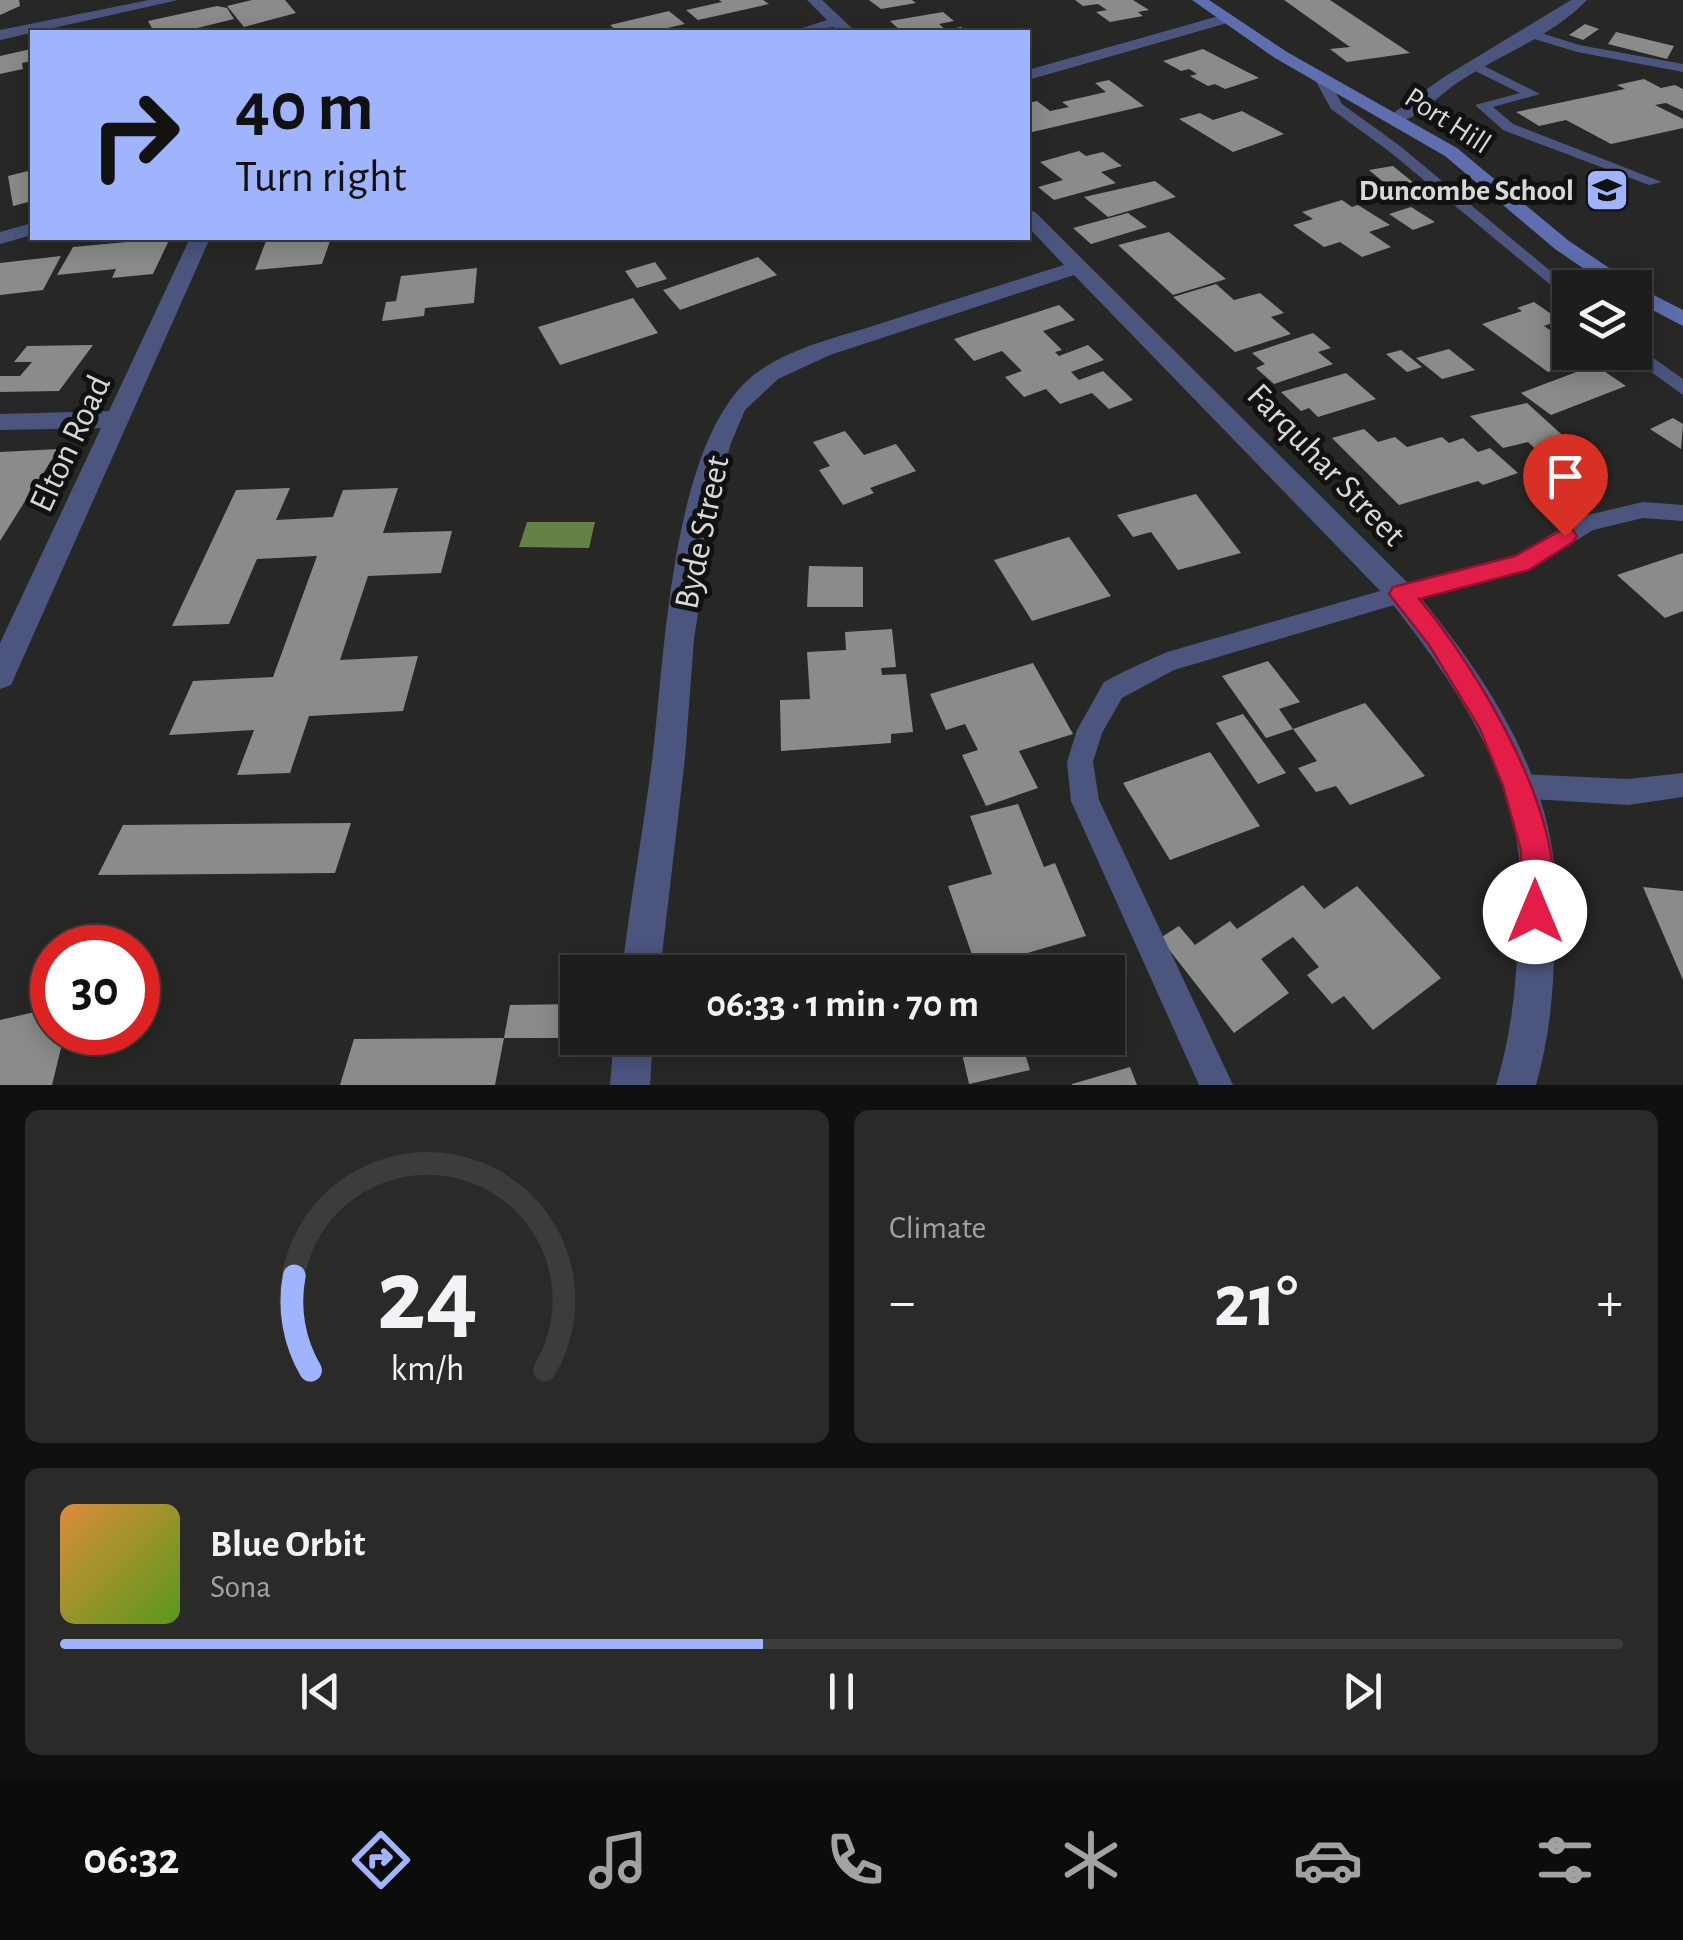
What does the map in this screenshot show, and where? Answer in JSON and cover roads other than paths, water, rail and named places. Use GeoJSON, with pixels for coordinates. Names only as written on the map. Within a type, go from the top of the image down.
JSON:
{"type":"FeatureCollection","features":[{"type":"Feature","properties":{"kind":"main road","name":"Port Hill"},"geometry":{"type":"LineString","coordinates":[[1199,0],[1321,78],[1451,152],[1562,246],[1599,270]]}},
{"type":"Feature","properties":{"kind":"main road"},"geometry":{"type":"LineString","coordinates":[[1652,302],[1683,319]]}},
{"type":"Feature","properties":{"kind":"street"},"geometry":{"type":"LineString","coordinates":[[47,30],[171,0]]}},
{"type":"Feature","properties":{"kind":"street"},"geometry":{"type":"LineString","coordinates":[[814,0],[843,27]]}},
{"type":"Feature","properties":{"kind":"street"},"geometry":{"type":"LineString","coordinates":[[1394,119],[1413,112],[1442,86],[1532,34],[1580,0]]}},
{"type":"Feature","properties":{"kind":"street"},"geometry":{"type":"LineString","coordinates":[[1030,74],[1226,18]]}},
{"type":"Feature","properties":{"kind":"street"},"geometry":{"type":"LineString","coordinates":[[815,30],[843,27]]}},
{"type":"Feature","properties":{"kind":"street"},"geometry":{"type":"LineString","coordinates":[[0,36],[30,34]]}},
{"type":"Feature","properties":{"kind":"street","name":"Farquhar Street"},"geometry":{"type":"LineString","coordinates":[[1030,218],[1401,594],[1465,679],[1491,724],[1536,851],[1536,995],[1516,1085]]}},
{"type":"Feature","properties":{"kind":"street"},"geometry":{"type":"LineString","coordinates":[[0,238],[30,230]]}},
{"type":"Feature","properties":{"kind":"street","name":"Elton Road"},"geometry":{"type":"LineString","coordinates":[[0,676],[199,240]]}},
{"type":"Feature","properties":{"kind":"street","name":"Byde Street"},"geometry":{"type":"LineString","coordinates":[[643,955],[669,758],[679,639],[704,492],[718,442],[735,406],[770,374],[822,350],[1078,267]]}},
{"type":"Feature","properties":{"kind":"street"},"geometry":{"type":"LineString","coordinates":[[0,422],[118,418]]}},
{"type":"Feature","properties":{"kind":"street"},"geometry":{"type":"LineString","coordinates":[[630,1085],[633,1055]]}},
{"type":"Feature","properties":{"kind":"lane"},"geometry":{"type":"LineString","coordinates":[[1532,34],[1577,48],[1683,68]]}},
{"type":"Feature","properties":{"kind":"lane"},"geometry":{"type":"LineString","coordinates":[[1476,66],[1533,94],[1482,105],[1508,127],[1654,182]]}},
{"type":"Feature","properties":{"kind":"lane"},"geometry":{"type":"LineString","coordinates":[[1321,78],[1336,106],[1395,149],[1552,281]]}},
{"type":"Feature","properties":{"kind":"lane"},"geometry":{"type":"LineString","coordinates":[[1652,364],[1683,388]]}},
{"type":"Feature","properties":{"kind":"lane"},"geometry":{"type":"LineString","coordinates":[[1216,1085],[1085,801],[1080,762],[1090,730],[1113,690],[1168,662],[1401,594],[1521,564],[1601,518],[1643,510],[1683,513]]}},
{"type":"Feature","properties":{"kind":"lane"},"geometry":{"type":"LineString","coordinates":[[1516,786],[1628,792],[1683,784]]}},
{"type":"Feature","properties":{"kind":"place","name":"Duncombe School"},"geometry":{"type":"Point","coordinates":[1607,190]}}]}
